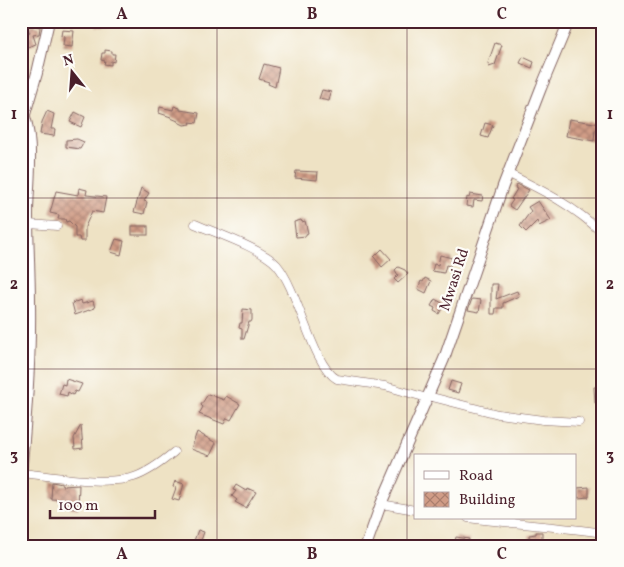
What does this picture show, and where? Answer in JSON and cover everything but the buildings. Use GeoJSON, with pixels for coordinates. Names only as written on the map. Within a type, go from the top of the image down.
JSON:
{"type":"FeatureCollection","features":[{"type":"Feature","properties":{"kind":"street"},"geometry":{"type":"LineString","coordinates":[[49,21],[37,73],[23,110],[31,145],[25,165],[28,224],[25,270],[30,327],[21,474],[124,479],[144,473],[160,464],[174,452]]}},
{"type":"Feature","properties":{"kind":"street","name":"Mwasi Rd"},"geometry":{"type":"LineString","coordinates":[[366,546],[381,504],[428,397],[464,303],[503,186],[569,21]]}},
{"type":"Feature","properties":{"kind":"street"},"geometry":{"type":"LineString","coordinates":[[509,174],[559,201],[589,221],[603,234]]}},
{"type":"Feature","properties":{"kind":"street"},"geometry":{"type":"LineString","coordinates":[[28,224],[57,226]]}},
{"type":"Feature","properties":{"kind":"street"},"geometry":{"type":"LineString","coordinates":[[195,224],[260,253],[277,265],[296,302],[318,353],[331,376],[337,379],[402,390],[498,414],[578,422]]}},
{"type":"Feature","properties":{"kind":"street"},"geometry":{"type":"LineString","coordinates":[[381,504],[414,510]]}},
{"type":"Feature","properties":{"kind":"street"},"geometry":{"type":"LineString","coordinates":[[482,520],[497,522],[555,522],[603,533]]}}]}
